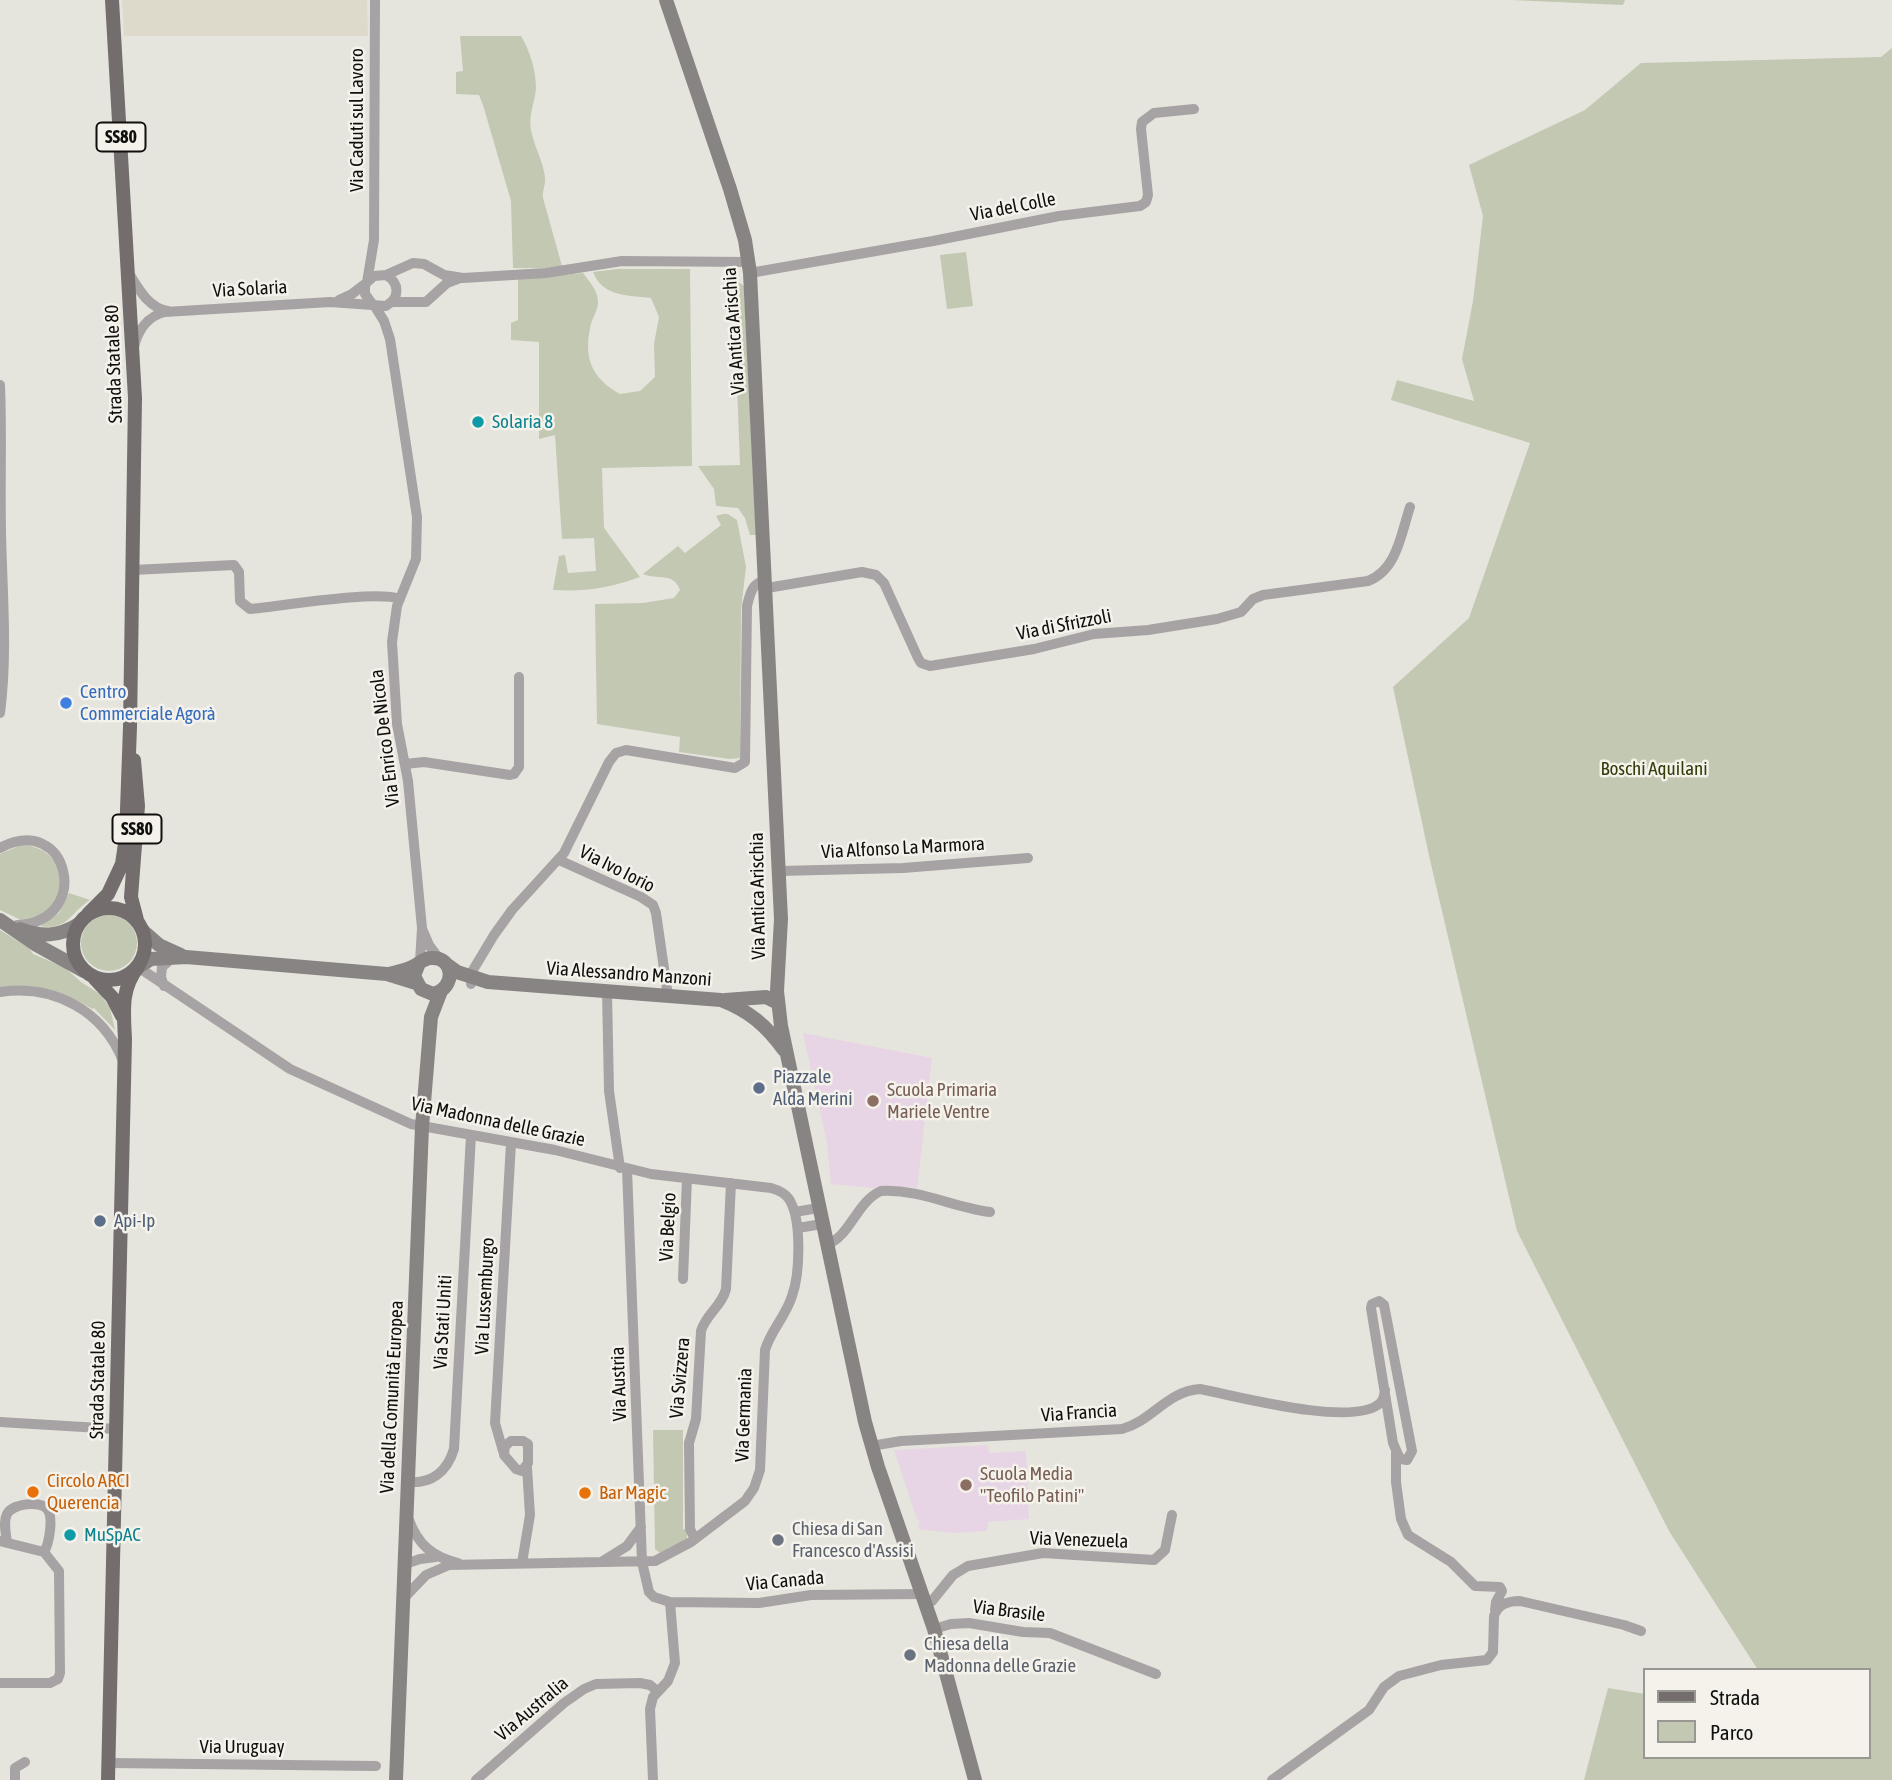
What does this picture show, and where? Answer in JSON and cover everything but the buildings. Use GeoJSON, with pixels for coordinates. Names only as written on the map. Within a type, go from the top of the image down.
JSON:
{"type":"FeatureCollection","features":[{"type":"Feature","properties":{"kind":"main road","name":"Strada Statale 80"},"geometry":{"type":"LineString","coordinates":[[83,919],[108,894],[122,864],[126,837],[130,727],[136,444],[129,274],[112,0]]}},
{"type":"Feature","properties":{"kind":"main road","name":"Strada Statale 80"},"geometry":{"type":"LineString","coordinates":[[130,727],[138,806],[131,901],[142,930]]}},
{"type":"Feature","properties":{"kind":"main road"},"geometry":{"type":"LineString","coordinates":[[83,919],[103,908],[120,909],[132,916],[142,930]]}},
{"type":"Feature","properties":{"kind":"main road","name":"SS80"},"geometry":{"type":"LineString","coordinates":[[83,919],[74,936],[73,948],[77,961],[89,974]]}},
{"type":"Feature","properties":{"kind":"main road","name":"SS80"},"geometry":{"type":"LineString","coordinates":[[138,967],[145,949],[142,930]]}},
{"type":"Feature","properties":{"kind":"main road","name":"Strada Statale 80"},"geometry":{"type":"LineString","coordinates":[[108,1780],[125,992],[138,967]]}},
{"type":"Feature","properties":{"kind":"main road"},"geometry":{"type":"LineString","coordinates":[[89,974],[105,980],[116,980],[138,967]]}},
{"type":"Feature","properties":{"kind":"main road","name":"Strada Statale 80"},"geometry":{"type":"LineString","coordinates":[[89,974],[115,1001],[124,1024]]}},
{"type":"Feature","properties":{"kind":"street","name":"Via Caduti sul Lavoro"},"geometry":{"type":"LineString","coordinates":[[366,283],[373,240],[375,0]]}},
{"type":"Feature","properties":{"kind":"street","name":"Via Antica Arischia"},"geometry":{"type":"LineString","coordinates":[[666,0],[730,189],[750,268],[781,919],[778,1003],[821,1224],[871,1446],[934,1629],[975,1780]]}},
{"type":"Feature","properties":{"kind":"street","name":"Via del Colle"},"geometry":{"type":"LineString","coordinates":[[750,268],[920,244],[1059,216],[1143,205],[1149,195],[1142,122],[1154,113],[1194,108]]}},
{"type":"Feature","properties":{"kind":"street","name":"Via Caduti sul Lavoro"},"geometry":{"type":"LineString","coordinates":[[373,240],[376,258],[385,275]]}},
{"type":"Feature","properties":{"kind":"street"},"geometry":{"type":"LineString","coordinates":[[463,278],[413,263],[385,275],[374,276],[366,283],[365,294],[373,305],[383,307],[392,302],[423,303],[436,295],[447,283],[463,278],[515,275],[632,260],[750,268]]}},
{"type":"Feature","properties":{"kind":"street"},"geometry":{"type":"LineString","coordinates":[[436,271],[436,295]]}},
{"type":"Feature","properties":{"kind":"street"},"geometry":{"type":"LineString","coordinates":[[129,274],[150,303],[159,309],[173,311]]}},
{"type":"Feature","properties":{"kind":"street"},"geometry":{"type":"LineString","coordinates":[[385,275],[393,280],[397,288],[392,302]]}},
{"type":"Feature","properties":{"kind":"street","name":"Via Solaria"},"geometry":{"type":"LineString","coordinates":[[330,302],[352,295],[366,283]]}},
{"type":"Feature","properties":{"kind":"street","name":"Via Solaria"},"geometry":{"type":"LineString","coordinates":[[133,350],[139,332],[156,314],[330,302],[373,305]]}},
{"type":"Feature","properties":{"kind":"street","name":"Via Enrico De Nicola"},"geometry":{"type":"LineString","coordinates":[[392,302],[389,315],[390,339],[415,499],[417,531],[415,564],[394,617],[392,642],[397,724],[405,764],[422,928],[420,963]]}},
{"type":"Feature","properties":{"kind":"street","name":"Via Enrico De Nicola"},"geometry":{"type":"LineString","coordinates":[[373,305],[386,325],[390,339]]}},
{"type":"Feature","properties":{"kind":"street"},"geometry":{"type":"LineString","coordinates":[[0,385],[4,683],[0,712]]}},
{"type":"Feature","properties":{"kind":"street","name":"Via di Sfrizzoli"},"geometry":{"type":"LineString","coordinates":[[767,585],[862,572],[876,575],[887,588],[918,658],[921,663],[930,666],[1034,649],[1094,634],[1148,630],[1217,619],[1241,612],[1253,599],[1263,595],[1368,581],[1379,577],[1391,563],[1410,507]]}},
{"type":"Feature","properties":{"kind":"street"},"geometry":{"type":"LineString","coordinates":[[134,570],[234,565],[239,572],[240,601],[250,609],[390,596],[400,599]]}},
{"type":"Feature","properties":{"kind":"street"},"geometry":{"type":"LineString","coordinates":[[387,974],[430,958],[443,962],[471,981],[494,934],[512,910],[559,860],[609,762],[621,751],[735,768],[745,762],[747,607],[758,582],[767,585]]}},
{"type":"Feature","properties":{"kind":"street"},"geometry":{"type":"LineString","coordinates":[[405,764],[421,762],[514,774],[519,767],[519,677]]}},
{"type":"Feature","properties":{"kind":"street"},"geometry":{"type":"LineString","coordinates":[[0,848],[23,840],[41,843],[57,855],[65,872],[65,891],[52,911],[37,921],[20,925],[4,922]]}},
{"type":"Feature","properties":{"kind":"street","name":"Via Alfonso La Marmora"},"geometry":{"type":"LineString","coordinates":[[779,871],[903,868],[1028,858]]}},
{"type":"Feature","properties":{"kind":"street","name":"Via Ivo Iorio"},"geometry":{"type":"LineString","coordinates":[[559,860],[653,905],[668,996]]}},
{"type":"Feature","properties":{"kind":"street"},"geometry":{"type":"LineString","coordinates":[[4,922],[36,934],[54,935],[83,919]]}},
{"type":"Feature","properties":{"kind":"street"},"geometry":{"type":"LineString","coordinates":[[4,922],[35,944],[89,974]]}},
{"type":"Feature","properties":{"kind":"street","name":"Via Enrico De Nicola"},"geometry":{"type":"LineString","coordinates":[[422,928],[429,945],[443,962]]}},
{"type":"Feature","properties":{"kind":"street"},"geometry":{"type":"LineString","coordinates":[[142,930],[179,957]]}},
{"type":"Feature","properties":{"kind":"street"},"geometry":{"type":"LineString","coordinates":[[164,986],[162,967],[179,957]]}},
{"type":"Feature","properties":{"kind":"street"},"geometry":{"type":"LineString","coordinates":[[138,967],[148,960],[179,957],[387,974],[433,994],[443,990],[450,976],[443,962]]}},
{"type":"Feature","properties":{"kind":"street"},"geometry":{"type":"LineString","coordinates":[[418,986],[415,972],[420,963]]}},
{"type":"Feature","properties":{"kind":"street","name":"Via Madonna delle Grazie"},"geometry":{"type":"LineString","coordinates":[[138,967],[290,1069],[391,1116],[422,1127],[575,1155],[624,1169],[755,1185],[779,1191],[788,1197],[795,1212]]}},
{"type":"Feature","properties":{"kind":"street"},"geometry":{"type":"LineString","coordinates":[[743,1003],[769,985],[779,968]]}},
{"type":"Feature","properties":{"kind":"street","name":"Via Alessandro Manzoni"},"geometry":{"type":"LineString","coordinates":[[443,990],[471,981],[743,1003],[768,1028],[787,1054]]}},
{"type":"Feature","properties":{"kind":"street","name":"Via della Comunità Europea"},"geometry":{"type":"LineString","coordinates":[[418,986],[432,1017]]}},
{"type":"Feature","properties":{"kind":"street","name":"Via della Comunità Europea"},"geometry":{"type":"LineString","coordinates":[[396,1780],[422,1127],[432,1017],[443,990]]}},
{"type":"Feature","properties":{"kind":"street"},"geometry":{"type":"LineString","coordinates":[[0,992],[36,991],[83,1008],[104,1028],[125,1065]]}},
{"type":"Feature","properties":{"kind":"street","name":"Via Austria"},"geometry":{"type":"LineString","coordinates":[[607,991],[609,1091],[624,1169],[642,1563],[645,1583],[652,1595]]}},
{"type":"Feature","properties":{"kind":"street"},"geometry":{"type":"LineString","coordinates":[[743,1003],[757,1010],[778,1003]]}},
{"type":"Feature","properties":{"kind":"street","name":"Via Stati Uniti"},"geometry":{"type":"LineString","coordinates":[[408,1482],[421,1483],[434,1478],[449,1460],[454,1449],[471,1135]]}},
{"type":"Feature","properties":{"kind":"street","name":"Via Lussemburgo"},"geometry":{"type":"LineString","coordinates":[[511,1143],[495,1423],[506,1459],[527,1484]]}},
{"type":"Feature","properties":{"kind":"street","name":"Via Belgio"},"geometry":{"type":"LineString","coordinates":[[683,1279],[687,1178]]}},
{"type":"Feature","properties":{"kind":"street","name":"Via Svizzera"},"geometry":{"type":"LineString","coordinates":[[695,1539],[690,1529],[689,1443],[696,1419],[701,1331],[703,1323],[722,1300],[726,1289],[731,1183]]}},
{"type":"Feature","properties":{"kind":"street"},"geometry":{"type":"LineString","coordinates":[[826,1245],[836,1240],[862,1205],[881,1191],[922,1194],[958,1207],[990,1212]]}},
{"type":"Feature","properties":{"kind":"street"},"geometry":{"type":"LineString","coordinates":[[795,1212],[818,1208]]}},
{"type":"Feature","properties":{"kind":"street","name":"Via Germania"},"geometry":{"type":"LineString","coordinates":[[405,1564],[423,1569],[439,1569],[462,1564],[642,1563],[660,1560],[695,1539],[745,1501],[758,1479],[765,1350],[794,1292],[798,1228],[795,1212]]}},
{"type":"Feature","properties":{"kind":"street"},"geometry":{"type":"LineString","coordinates":[[798,1228],[821,1224]]}},
{"type":"Feature","properties":{"kind":"street"},"geometry":{"type":"LineString","coordinates":[[1272,1780],[1369,1710],[1384,1687],[1399,1676],[1441,1665],[1487,1660],[1493,1652],[1494,1616],[1496,1602],[1502,1591],[1500,1587],[1475,1586],[1451,1562],[1408,1535],[1401,1519],[1396,1482],[1396,1453],[1371,1308],[1372,1304],[1379,1301],[1384,1305],[1412,1451],[1396,1482]]}},
{"type":"Feature","properties":{"kind":"street","name":"Via Francia"},"geometry":{"type":"LineString","coordinates":[[871,1446],[901,1441],[1122,1429],[1142,1421],[1181,1392],[1200,1389],[1308,1410],[1360,1411],[1379,1416],[1391,1430]]}},
{"type":"Feature","properties":{"kind":"street"},"geometry":{"type":"LineString","coordinates":[[1360,1411],[1378,1405],[1384,1398],[1385,1390]]}},
{"type":"Feature","properties":{"kind":"street"},"geometry":{"type":"LineString","coordinates":[[0,1422],[116,1429]]}},
{"type":"Feature","properties":{"kind":"street"},"geometry":{"type":"LineString","coordinates":[[503,1451],[511,1441],[526,1442],[528,1447],[530,1515],[522,1563]]}},
{"type":"Feature","properties":{"kind":"street"},"geometry":{"type":"LineString","coordinates":[[1396,1453],[1400,1459],[1406,1460]]}},
{"type":"Feature","properties":{"kind":"street"},"geometry":{"type":"LineString","coordinates":[[516,1469],[522,1471],[527,1467]]}},
{"type":"Feature","properties":{"kind":"street"},"geometry":{"type":"LineString","coordinates":[[0,1683],[50,1683],[60,1676],[60,1576],[55,1564],[44,1552],[4,1542],[7,1513],[20,1505],[41,1505],[47,1509],[50,1516],[47,1547],[44,1552]]}},
{"type":"Feature","properties":{"kind":"street","name":"Via Germania"},"geometry":{"type":"LineString","coordinates":[[407,1511],[410,1523],[428,1551],[462,1564]]}},
{"type":"Feature","properties":{"kind":"street","name":"Via Venezuela"},"geometry":{"type":"LineString","coordinates":[[924,1599],[936,1597],[953,1575],[968,1566],[1043,1553],[1154,1560],[1165,1550],[1172,1515]]}},
{"type":"Feature","properties":{"kind":"street"},"geometry":{"type":"LineString","coordinates":[[600,1563],[627,1546],[641,1527]]}},
{"type":"Feature","properties":{"kind":"street","name":"Via Germania"},"geometry":{"type":"LineString","coordinates":[[405,1564],[427,1557],[440,1557]]}},
{"type":"Feature","properties":{"kind":"street","name":"Via Germania"},"geometry":{"type":"LineString","coordinates":[[404,1598],[421,1578],[439,1569]]}},
{"type":"Feature","properties":{"kind":"street","name":"Via Canada"},"geometry":{"type":"LineString","coordinates":[[652,1595],[670,1602],[759,1603],[811,1595],[924,1599]]}},
{"type":"Feature","properties":{"kind":"street"},"geometry":{"type":"LineString","coordinates":[[1496,1610],[1505,1603],[1520,1601],[1641,1631]]}},
{"type":"Feature","properties":{"kind":"street"},"geometry":{"type":"LineString","coordinates":[[653,1780],[650,1709],[657,1691],[668,1681],[675,1663],[670,1602]]}},
{"type":"Feature","properties":{"kind":"street","name":"Via Brasile"},"geometry":{"type":"LineString","coordinates":[[934,1629],[969,1623],[1023,1632],[1050,1633],[1156,1674]]}},
{"type":"Feature","properties":{"kind":"street","name":"Via Australia"},"geometry":{"type":"LineString","coordinates":[[476,1780],[564,1703],[584,1689],[596,1684],[640,1683],[650,1685],[657,1691]]}},
{"type":"Feature","properties":{"kind":"street"},"geometry":{"type":"LineString","coordinates":[[15,1780],[15,1768],[24,1762]]}},
{"type":"Feature","properties":{"kind":"street","name":"Via Uruguay"},"geometry":{"type":"LineString","coordinates":[[109,1763],[376,1766]]}},
{"type":"Feature","properties":{"kind":"shaded area"},"geometry":{"type":"Polygon","coordinates":[[[122,0],[367,0],[368,36],[124,36],[122,0]]]}},
{"type":"Feature","properties":{"kind":"shaded area","name":"Scuola Primaria Mariele Ventre"},"geometry":{"type":"Polygon","coordinates":[[[803,1033],[932,1058],[917,1188],[831,1184],[827,1143],[803,1033]]]}},
{"type":"Feature","properties":{"kind":"shaded area","name":"Scuola Media \"Teofilo Patini\""},"geometry":{"type":"Polygon","coordinates":[[[988,1445],[989,1453],[1026,1451],[1029,1519],[988,1522],[987,1531],[953,1533],[918,1529],[920,1522],[894,1450],[988,1445]]]}},
{"type":"Feature","properties":{"kind":"green space"},"geometry":{"type":"Polygon","coordinates":[[[1511,0],[1625,0],[1623,5],[1511,0]]]}},
{"type":"Feature","properties":{"kind":"green space"},"geometry":{"type":"Polygon","coordinates":[[[460,36],[521,36],[527,48],[536,82],[530,119],[531,130],[544,171],[543,198],[562,266],[513,268],[511,201],[483,105],[479,95],[456,94],[456,72],[463,71],[460,36]]]}},
{"type":"Feature","properties":{"kind":"green space","name":"Boschi Aquilani"},"geometry":{"type":"Polygon","coordinates":[[[1892,48],[1892,1780],[1584,1780],[1608,1688],[1644,1694],[1644,1759],[1871,1759],[1871,1668],[1757,1668],[1669,1531],[1517,1231],[1430,860],[1393,687],[1469,618],[1530,443],[1391,400],[1397,380],[1474,401],[1462,359],[1473,301],[1483,216],[1469,165],[1585,110],[1641,63],[1881,57],[1892,48]]]}},
{"type":"Feature","properties":{"kind":"green space"},"geometry":{"type":"Polygon","coordinates":[[[966,252],[973,306],[947,309],[940,255],[966,252]]]}},
{"type":"Feature","properties":{"kind":"green space"},"geometry":{"type":"Polygon","coordinates":[[[617,269],[690,269],[692,466],[602,468],[604,528],[640,577],[597,588],[553,590],[559,556],[565,555],[568,573],[596,571],[594,538],[562,539],[555,435],[539,439],[539,342],[511,340],[511,323],[518,320],[518,279],[583,273],[598,299],[589,336],[589,356],[596,374],[620,394],[640,391],[655,377],[654,344],[659,317],[651,298],[609,290],[597,280],[593,272],[617,269]]]}},
{"type":"Feature","properties":{"kind":"green space"},"geometry":{"type":"Polygon","coordinates":[[[733,278],[744,286],[756,535],[750,535],[745,518],[738,508],[716,506],[714,489],[698,466],[740,465],[733,278]]]}},
{"type":"Feature","properties":{"kind":"green space"},"geometry":{"type":"Polygon","coordinates":[[[723,514],[737,520],[746,567],[741,610],[740,758],[730,759],[679,752],[680,737],[597,724],[595,604],[643,603],[674,598],[680,590],[674,581],[643,574],[678,546],[685,553],[721,525],[716,516],[723,514]]]}},
{"type":"Feature","properties":{"kind":"green space"},"geometry":{"type":"Polygon","coordinates":[[[21,845],[45,852],[53,859],[61,879],[60,890],[47,911],[21,920],[0,910],[0,854],[21,845]]]}},
{"type":"Feature","properties":{"kind":"green space"},"geometry":{"type":"Polygon","coordinates":[[[69,893],[90,900],[68,920],[56,926],[40,926],[59,913],[69,893]]]}},
{"type":"Feature","properties":{"kind":"green space"},"geometry":{"type":"Polygon","coordinates":[[[103,915],[115,915],[125,919],[133,927],[137,943],[133,959],[125,967],[115,971],[103,971],[93,967],[85,959],[81,949],[81,937],[85,927],[93,919],[103,915]]]}},
{"type":"Feature","properties":{"kind":"green space"},"geometry":{"type":"Polygon","coordinates":[[[0,930],[29,948],[33,954],[64,967],[100,994],[110,1008],[115,1030],[94,1008],[70,997],[36,987],[0,988],[0,930]]]}},
{"type":"Feature","properties":{"kind":"green space"},"geometry":{"type":"Polygon","coordinates":[[[653,1430],[683,1430],[683,1529],[687,1530],[687,1541],[665,1557],[655,1549],[653,1430]]]}},
{"type":"Feature","properties":{"kind":"place","name":"Solaria 8"},"geometry":{"type":"Point","coordinates":[478,422]}},
{"type":"Feature","properties":{"kind":"place","name":"Centro Commerciale Agorà"},"geometry":{"type":"Point","coordinates":[66,703]}},
{"type":"Feature","properties":{"kind":"place","name":"Piazzale Alda Merini"},"geometry":{"type":"Point","coordinates":[759,1088]}},
{"type":"Feature","properties":{"kind":"place","name":"Scuola Primaria Mariele Ventre"},"geometry":{"type":"Point","coordinates":[873,1101]}},
{"type":"Feature","properties":{"kind":"place","name":"Api-Ip"},"geometry":{"type":"Point","coordinates":[100,1221]}},
{"type":"Feature","properties":{"kind":"place","name":"Scuola Media \"Teofilo Patini\""},"geometry":{"type":"Point","coordinates":[966,1485]}},
{"type":"Feature","properties":{"kind":"place","name":"Circolo ARCI Querencia"},"geometry":{"type":"Point","coordinates":[33,1492]}},
{"type":"Feature","properties":{"kind":"place","name":"Bar Magic"},"geometry":{"type":"Point","coordinates":[585,1493]}},
{"type":"Feature","properties":{"kind":"place","name":"MuSpAC"},"geometry":{"type":"Point","coordinates":[70,1535]}},
{"type":"Feature","properties":{"kind":"place","name":"Chiesa di San Francesco d'Assisi"},"geometry":{"type":"Point","coordinates":[778,1540]}},
{"type":"Feature","properties":{"kind":"place","name":"Chiesa della Madonna delle Grazie"},"geometry":{"type":"Point","coordinates":[910,1655]}}]}
